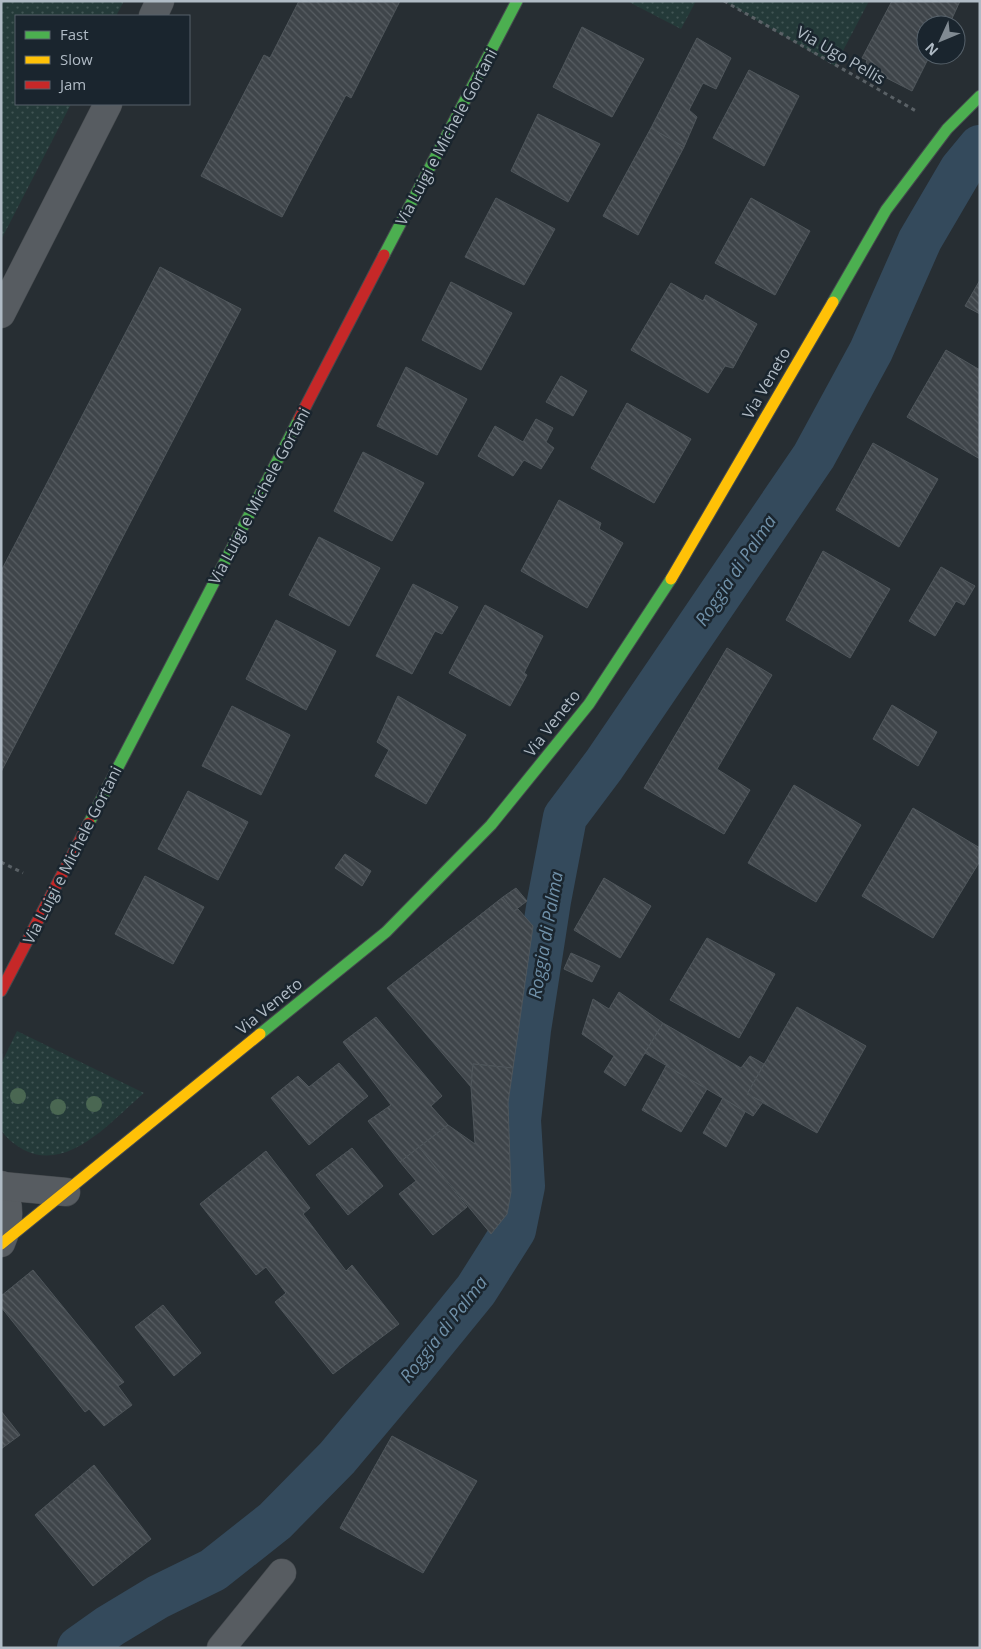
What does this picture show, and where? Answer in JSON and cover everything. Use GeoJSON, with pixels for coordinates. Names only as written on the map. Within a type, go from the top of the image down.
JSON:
{"type":"FeatureCollection","features":[{"type":"Feature","properties":{"kind":"street"},"geometry":{"type":"LineString","coordinates":[[153,15],[160,1]]}},
{"type":"Feature","properties":{"kind":"street","name":"Via Luigi e Michele Gortani"},"geometry":{"type":"LineString","coordinates":[[1,991],[517,1]]}},
{"type":"Feature","properties":{"kind":"street","name":"Via Veneto"},"geometry":{"type":"LineString","coordinates":[[1,1243],[386,932],[491,825],[588,704],[666,588],[886,210],[947,129],[980,96]]}},
{"type":"Feature","properties":{"kind":"street"},"geometry":{"type":"LineString","coordinates":[[1,314],[107,105]]}},
{"type":"Feature","properties":{"kind":"street"},"geometry":{"type":"LineString","coordinates":[[1,1243],[8,1225],[9,1205],[2,1185],[66,1192]]}},
{"type":"Feature","properties":{"kind":"street"},"geometry":{"type":"LineString","coordinates":[[221,1648],[282,1573]]}},
{"type":"Feature","properties":{"kind":"path","name":"Via Ugo Pellis"},"geometry":{"type":"LineString","coordinates":[[724,1],[947,129]]}},
{"type":"Feature","properties":{"kind":"path"},"geometry":{"type":"LineString","coordinates":[[1,862],[22,873]]}},
{"type":"Feature","properties":{"kind":"green space"},"geometry":{"type":"Polygon","coordinates":[[[1,1],[124,1],[117,15],[15,15],[15,105],[70,105],[1,240],[1,1]]]}},
{"type":"Feature","properties":{"kind":"green space"},"geometry":{"type":"Polygon","coordinates":[[[627,1],[696,1],[681,29],[627,1]]]}},
{"type":"Feature","properties":{"kind":"green space"},"geometry":{"type":"Polygon","coordinates":[[[724,1],[869,1],[835,66],[724,1]]]}},
{"type":"Feature","properties":{"kind":"green space"},"geometry":{"type":"Polygon","coordinates":[[[17,1031],[144,1093],[104,1129],[74,1149],[57,1154],[41,1155],[24,1150],[11,1142],[1,1130],[1,1064],[17,1031]]]}},
{"type":"Feature","properties":{"kind":"building"},"geometry":{"type":"Polygon","coordinates":[[[299,1],[400,1],[351,98],[346,95],[282,217],[201,176],[264,55],[270,58],[299,1]]]}},
{"type":"Feature","properties":{"kind":"building"},"geometry":{"type":"Polygon","coordinates":[[[892,1],[960,1],[954,15],[916,15],[916,65],[925,65],[912,91],[865,67],[867,60],[862,58],[892,1]]]}},
{"type":"Feature","properties":{"kind":"building"},"geometry":{"type":"Polygon","coordinates":[[[582,27],[644,59],[612,117],[553,87],[582,27]]]}},
{"type":"Feature","properties":{"kind":"building"},"geometry":{"type":"Polygon","coordinates":[[[697,38],[731,58],[716,89],[703,83],[689,110],[697,117],[684,147],[651,128],[697,38]]]}},
{"type":"Feature","properties":{"kind":"building"},"geometry":{"type":"Polygon","coordinates":[[[749,70],[799,96],[764,166],[713,138],[749,70]]]}},
{"type":"Feature","properties":{"kind":"building"},"geometry":{"type":"Polygon","coordinates":[[[538,114],[600,144],[568,202],[511,171],[538,114]]]}},
{"type":"Feature","properties":{"kind":"building"},"geometry":{"type":"Polygon","coordinates":[[[651,128],[684,147],[638,235],[603,216],[651,128]]]}},
{"type":"Feature","properties":{"kind":"building"},"geometry":{"type":"Polygon","coordinates":[[[496,198],[555,229],[524,285],[465,257],[496,198]]]}},
{"type":"Feature","properties":{"kind":"building"},"geometry":{"type":"Polygon","coordinates":[[[751,198],[810,231],[775,295],[715,263],[751,198]]]}},
{"type":"Feature","properties":{"kind":"building"},"geometry":{"type":"Polygon","coordinates":[[[160,267],[241,309],[1,772],[1,571],[160,267]]]}},
{"type":"Feature","properties":{"kind":"building"},"geometry":{"type":"Polygon","coordinates":[[[980,280],[980,314],[965,306],[980,280]]]}},
{"type":"Feature","properties":{"kind":"building"},"geometry":{"type":"Polygon","coordinates":[[[451,282],[512,313],[481,370],[422,340],[451,282]]]}},
{"type":"Feature","properties":{"kind":"building"},"geometry":{"type":"Polygon","coordinates":[[[671,283],[703,301],[706,295],[757,324],[733,368],[725,366],[708,393],[631,350],[671,283]]]}},
{"type":"Feature","properties":{"kind":"building"},"geometry":{"type":"Polygon","coordinates":[[[946,350],[980,370],[980,459],[907,417],[946,350]]]}},
{"type":"Feature","properties":{"kind":"building"},"geometry":{"type":"Polygon","coordinates":[[[406,367],[467,399],[437,455],[377,426],[406,367]]]}},
{"type":"Feature","properties":{"kind":"building"},"geometry":{"type":"Polygon","coordinates":[[[561,376],[587,391],[573,416],[546,402],[561,376]]]}},
{"type":"Feature","properties":{"kind":"building"},"geometry":{"type":"Polygon","coordinates":[[[627,403],[691,439],[654,503],[591,468],[627,403]]]}},
{"type":"Feature","properties":{"kind":"building"},"geometry":{"type":"Polygon","coordinates":[[[536,419],[553,428],[546,442],[554,448],[541,469],[524,460],[513,476],[478,456],[495,426],[523,442],[536,419]]]}},
{"type":"Feature","properties":{"kind":"building"},"geometry":{"type":"Polygon","coordinates":[[[873,443],[938,479],[899,547],[836,510],[873,443]]]}},
{"type":"Feature","properties":{"kind":"building"},"geometry":{"type":"Polygon","coordinates":[[[363,452],[424,483],[392,541],[334,511],[363,452]]]}},
{"type":"Feature","properties":{"kind":"building"},"geometry":{"type":"Polygon","coordinates":[[[559,500],[601,523],[599,529],[623,543],[587,608],[521,571],[559,500]]]}},
{"type":"Feature","properties":{"kind":"building"},"geometry":{"type":"Polygon","coordinates":[[[319,537],[380,568],[349,626],[289,595],[319,537]]]}},
{"type":"Feature","properties":{"kind":"building"},"geometry":{"type":"Polygon","coordinates":[[[823,551],[890,589],[850,658],[786,620],[823,551]]]}},
{"type":"Feature","properties":{"kind":"building"},"geometry":{"type":"Polygon","coordinates":[[[941,567],[975,586],[964,605],[956,601],[935,636],[909,621],[941,567]]]}},
{"type":"Feature","properties":{"kind":"building"},"geometry":{"type":"Polygon","coordinates":[[[413,584],[458,607],[442,634],[435,631],[412,674],[376,656],[413,584]]]}},
{"type":"Feature","properties":{"kind":"building"},"geometry":{"type":"Polygon","coordinates":[[[485,605],[543,636],[524,673],[527,675],[510,706],[449,673],[485,605]]]}},
{"type":"Feature","properties":{"kind":"building"},"geometry":{"type":"Polygon","coordinates":[[[276,620],[336,651],[306,710],[246,679],[276,620]]]}},
{"type":"Feature","properties":{"kind":"building"},"geometry":{"type":"Polygon","coordinates":[[[727,648],[772,675],[717,769],[750,790],[724,834],[644,788],[727,648]]]}},
{"type":"Feature","properties":{"kind":"building"},"geometry":{"type":"Polygon","coordinates":[[[398,696],[466,735],[426,804],[375,776],[389,750],[377,742],[398,696]]]}},
{"type":"Feature","properties":{"kind":"building"},"geometry":{"type":"Polygon","coordinates":[[[892,705],[937,732],[918,766],[873,739],[892,705]]]}},
{"type":"Feature","properties":{"kind":"building"},"geometry":{"type":"Polygon","coordinates":[[[232,706],[290,735],[261,795],[202,766],[232,706]]]}},
{"type":"Feature","properties":{"kind":"building"},"geometry":{"type":"Polygon","coordinates":[[[794,785],[861,825],[816,902],[748,863],[794,785]]]}},
{"type":"Feature","properties":{"kind":"building"},"geometry":{"type":"Polygon","coordinates":[[[188,791],[248,822],[218,880],[158,849],[188,791]]]}},
{"type":"Feature","properties":{"kind":"building"},"geometry":{"type":"Polygon","coordinates":[[[913,808],[980,848],[980,861],[933,938],[862,896],[913,808]]]}},
{"type":"Feature","properties":{"kind":"building"},"geometry":{"type":"Polygon","coordinates":[[[345,854],[371,871],[362,886],[335,868],[345,854]]]}},
{"type":"Feature","properties":{"kind":"building"},"geometry":{"type":"Polygon","coordinates":[[[145,876],[204,907],[173,964],[115,934],[145,876]]]}},
{"type":"Feature","properties":{"kind":"building"},"geometry":{"type":"Polygon","coordinates":[[[604,878],[651,906],[620,958],[574,930],[604,878]]]}},
{"type":"Feature","properties":{"kind":"building"},"geometry":{"type":"Polygon","coordinates":[[[516,888],[527,901],[514,911],[503,897],[516,888]]]}},
{"type":"Feature","properties":{"kind":"building"},"geometry":{"type":"Polygon","coordinates":[[[503,897],[514,911],[518,909],[533,926],[513,1068],[473,1064],[471,1087],[387,988],[503,897]]]}},
{"type":"Feature","properties":{"kind":"building"},"geometry":{"type":"Polygon","coordinates":[[[707,938],[775,974],[739,1038],[670,1000],[707,938]]]}},
{"type":"Feature","properties":{"kind":"building"},"geometry":{"type":"Polygon","coordinates":[[[571,953],[600,966],[592,982],[564,969],[571,953]]]}},
{"type":"Feature","properties":{"kind":"building"},"geometry":{"type":"Polygon","coordinates":[[[619,992],[663,1023],[625,1086],[604,1072],[614,1056],[582,1034],[593,999],[609,1009],[619,992]]]}},
{"type":"Feature","properties":{"kind":"building"},"geometry":{"type":"Polygon","coordinates":[[[797,1007],[866,1046],[817,1133],[747,1094],[797,1007]]]}},
{"type":"Feature","properties":{"kind":"building"},"geometry":{"type":"Polygon","coordinates":[[[376,1017],[442,1096],[431,1106],[448,1125],[400,1162],[368,1121],[391,1105],[343,1042],[376,1017]]]}},
{"type":"Feature","properties":{"kind":"building"},"geometry":{"type":"Polygon","coordinates":[[[663,1023],[741,1068],[750,1056],[764,1064],[747,1094],[763,1102],[753,1116],[645,1053],[663,1023]]]}},
{"type":"Feature","properties":{"kind":"building"},"geometry":{"type":"Polygon","coordinates":[[[339,1063],[368,1096],[309,1145],[271,1098],[298,1076],[309,1087],[339,1063]]]}},
{"type":"Feature","properties":{"kind":"building"},"geometry":{"type":"Polygon","coordinates":[[[473,1064],[513,1068],[508,1103],[511,1192],[507,1214],[491,1234],[419,1147],[448,1125],[475,1144],[471,1087],[473,1064]]]}},
{"type":"Feature","properties":{"kind":"building"},"geometry":{"type":"Polygon","coordinates":[[[666,1066],[707,1089],[681,1132],[642,1110],[666,1066]]]}},
{"type":"Feature","properties":{"kind":"building"},"geometry":{"type":"Polygon","coordinates":[[[723,1098],[745,1112],[726,1147],[703,1133],[723,1098]]]}},
{"type":"Feature","properties":{"kind":"building"},"geometry":{"type":"Polygon","coordinates":[[[419,1147],[467,1207],[433,1235],[399,1194],[416,1181],[400,1162],[419,1147]]]}},
{"type":"Feature","properties":{"kind":"building"},"geometry":{"type":"Polygon","coordinates":[[[352,1148],[383,1186],[348,1215],[316,1175],[352,1148]]]}},
{"type":"Feature","properties":{"kind":"building"},"geometry":{"type":"Polygon","coordinates":[[[266,1151],[310,1208],[303,1214],[346,1271],[352,1265],[399,1324],[333,1374],[275,1302],[286,1293],[266,1267],[256,1275],[200,1204],[266,1151]]]}},
{"type":"Feature","properties":{"kind":"building"},"geometry":{"type":"Polygon","coordinates":[[[33,1270],[124,1382],[118,1386],[132,1405],[104,1426],[89,1409],[85,1412],[1,1307],[1,1296],[33,1270]]]}},
{"type":"Feature","properties":{"kind":"building"},"geometry":{"type":"Polygon","coordinates":[[[163,1305],[201,1353],[174,1376],[135,1327],[163,1305]]]}},
{"type":"Feature","properties":{"kind":"building"},"geometry":{"type":"Polygon","coordinates":[[[1,1411],[20,1435],[1,1449],[1,1411]]]}},
{"type":"Feature","properties":{"kind":"building"},"geometry":{"type":"Polygon","coordinates":[[[392,1436],[477,1481],[423,1573],[340,1528],[392,1436]]]}},
{"type":"Feature","properties":{"kind":"building"},"geometry":{"type":"Polygon","coordinates":[[[94,1465],[151,1539],[93,1586],[35,1515],[94,1465]]]}},
{"type":"Feature","properties":{"kind":"waterway","name":"Roggia di Palma"},"geometry":{"type":"LineString","coordinates":[[79,1648],[110,1626],[158,1597],[213,1570],[275,1521],[337,1458],[410,1371],[476,1290],[514,1230],[523,1186],[519,1120],[529,1030],[549,901],[565,817],[604,765],[814,456],[871,351],[920,240],[961,170],[980,147]]}},
{"type":"Feature","properties":{"kind":"traffic: fast"},"geometry":{"type":"LineString","coordinates":[[384,255],[517,1]]}},
{"type":"Feature","properties":{"kind":"traffic: fast"},"geometry":{"type":"LineString","coordinates":[[833,302],[886,210],[947,129],[980,96]]}},
{"type":"Feature","properties":{"kind":"traffic: fast"},"geometry":{"type":"LineString","coordinates":[[89,823],[299,419]]}},
{"type":"Feature","properties":{"kind":"traffic: fast"},"geometry":{"type":"LineString","coordinates":[[260,1034],[386,932],[491,825],[589,704],[671,579]]}},
{"type":"Feature","properties":{"kind":"traffic: slow"},"geometry":{"type":"LineString","coordinates":[[671,579],[833,302]]}},
{"type":"Feature","properties":{"kind":"traffic: slow"},"geometry":{"type":"LineString","coordinates":[[1,1244],[260,1034]]}},
{"type":"Feature","properties":{"kind":"traffic: jam"},"geometry":{"type":"LineString","coordinates":[[299,419],[384,255]]}},
{"type":"Feature","properties":{"kind":"traffic: jam"},"geometry":{"type":"LineString","coordinates":[[1,991],[89,823]]}}]}
